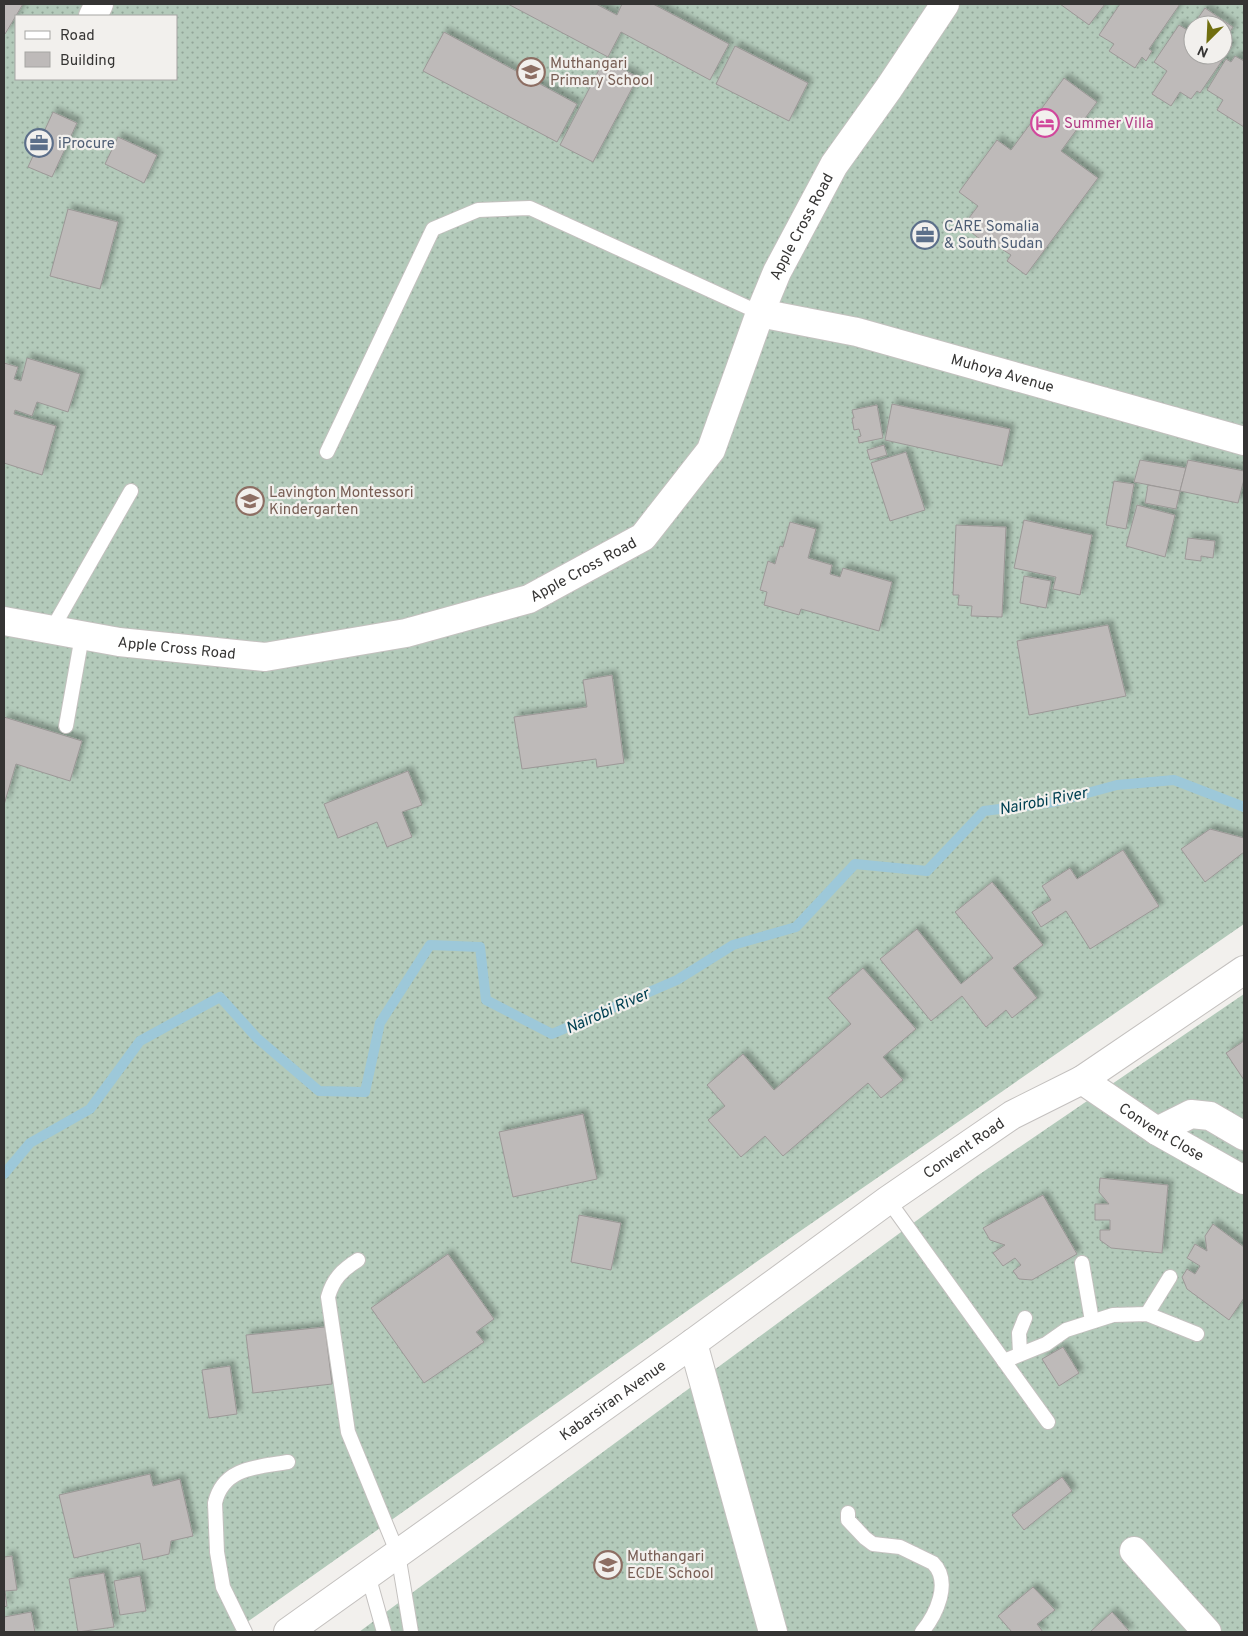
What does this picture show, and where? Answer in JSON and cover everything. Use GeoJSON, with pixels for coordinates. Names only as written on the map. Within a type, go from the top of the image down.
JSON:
{"type":"FeatureCollection","features":[{"type":"Feature","properties":{"kind":"street","name":"Apple Cross Road"},"geometry":{"type":"LineString","coordinates":[[4,621],[119,642],[265,657],[406,634],[529,599],[643,537],[711,450],[760,313],[777,272],[834,165],[889,88],[945,4]]}},
{"type":"Feature","properties":{"kind":"street","name":"Muhoya Avenue"},"geometry":{"type":"LineString","coordinates":[[760,313],[857,332],[1244,441]]}},
{"type":"Feature","properties":{"kind":"street","name":"Convent Road"},"geometry":{"type":"LineString","coordinates":[[693,1343],[888,1200],[1012,1115],[1082,1080],[1244,970]]}},
{"type":"Feature","properties":{"kind":"street","name":"Convent Close"},"geometry":{"type":"LineString","coordinates":[[1082,1080],[1157,1132],[1244,1180]]}},
{"type":"Feature","properties":{"kind":"street"},"geometry":{"type":"LineString","coordinates":[[1157,1132],[1192,1114],[1210,1116],[1244,1136]]}},
{"type":"Feature","properties":{"kind":"street"},"geometry":{"type":"LineString","coordinates":[[693,1343],[773,1632]]}},
{"type":"Feature","properties":{"kind":"street","name":"Kabarsiran Avenue"},"geometry":{"type":"LineString","coordinates":[[288,1632],[693,1343]]}},
{"type":"Feature","properties":{"kind":"street"},"geometry":{"type":"LineString","coordinates":[[1134,1551],[1207,1632]]}},
{"type":"Feature","properties":{"kind":"lane"},"geometry":{"type":"LineString","coordinates":[[327,452],[433,229],[478,210],[530,208],[760,313]]}},
{"type":"Feature","properties":{"kind":"lane"},"geometry":{"type":"LineString","coordinates":[[51,631],[130,491]]}},
{"type":"Feature","properties":{"kind":"lane"},"geometry":{"type":"LineString","coordinates":[[66,726],[82,636]]}},
{"type":"Feature","properties":{"kind":"lane"},"geometry":{"type":"LineString","coordinates":[[888,1200],[1048,1422]]}},
{"type":"Feature","properties":{"kind":"lane"},"geometry":{"type":"LineString","coordinates":[[358,1260],[346,1267],[338,1276],[332,1284],[328,1297],[348,1432],[398,1554],[411,1632]]}},
{"type":"Feature","properties":{"kind":"lane"},"geometry":{"type":"LineString","coordinates":[[1082,1263],[1092,1321]]}},
{"type":"Feature","properties":{"kind":"lane"},"geometry":{"type":"LineString","coordinates":[[1147,1314],[1170,1277]]}},
{"type":"Feature","properties":{"kind":"lane"},"geometry":{"type":"LineString","coordinates":[[1004,1361],[1046,1344],[1066,1330],[1113,1315],[1147,1314],[1197,1334]]}},
{"type":"Feature","properties":{"kind":"lane"},"geometry":{"type":"LineString","coordinates":[[1020,1354],[1019,1333],[1025,1318]]}},
{"type":"Feature","properties":{"kind":"lane"},"geometry":{"type":"LineString","coordinates":[[245,1632],[223,1588],[217,1552],[215,1503],[222,1485],[230,1477],[248,1468],[288,1462]]}},
{"type":"Feature","properties":{"kind":"lane"},"geometry":{"type":"LineString","coordinates":[[848,1513],[848,1520],[852,1525],[864,1538],[873,1544],[900,1547],[936,1566],[939,1572],[941,1592],[932,1620],[922,1632]]}},
{"type":"Feature","properties":{"kind":"lane"},"geometry":{"type":"LineString","coordinates":[[368,1575],[384,1632]]}},
{"type":"Feature","properties":{"kind":"green space"},"geometry":{"type":"Polygon","coordinates":[[[4,4],[1244,4],[1244,924],[796,1234],[233,1632],[4,1632],[4,4]]]}},
{"type":"Feature","properties":{"kind":"green space"},"geometry":{"type":"Polygon","coordinates":[[[1244,994],[1244,1632],[359,1632],[977,1176],[1244,994]]]}},
{"type":"Feature","properties":{"kind":"building"},"geometry":{"type":"Polygon","coordinates":[[[4,4],[23,4],[5,34],[4,4]]]}},
{"type":"Feature","properties":{"kind":"building"},"geometry":{"type":"Polygon","coordinates":[[[508,4],[596,4],[617,15],[622,4],[653,4],[729,44],[710,80],[621,32],[608,57],[508,4]]]}},
{"type":"Feature","properties":{"kind":"building"},"geometry":{"type":"Polygon","coordinates":[[[1060,4],[1105,4],[1089,25],[1060,4]]]}},
{"type":"Feature","properties":{"kind":"building"},"geometry":{"type":"Polygon","coordinates":[[[1120,4],[1180,4],[1149,49],[1152,51],[1146,61],[1142,57],[1135,68],[1109,51],[1114,44],[1099,35],[1120,4]]]}},
{"type":"Feature","properties":{"kind":"building"},"geometry":{"type":"Polygon","coordinates":[[[1205,8],[1215,15],[1200,15],[1205,8]]]}},
{"type":"Feature","properties":{"kind":"building"},"geometry":{"type":"Polygon","coordinates":[[[1179,25],[1183,27],[1183,65],[1219,65],[1200,93],[1197,91],[1191,99],[1180,92],[1171,106],[1152,94],[1167,71],[1154,62],[1179,25]]]}},
{"type":"Feature","properties":{"kind":"building"},"geometry":{"type":"Polygon","coordinates":[[[444,32],[577,104],[557,142],[423,71],[444,32]]]}},
{"type":"Feature","properties":{"kind":"building"},"geometry":{"type":"Polygon","coordinates":[[[735,46],[808,83],[789,121],[716,84],[735,46]]]}},
{"type":"Feature","properties":{"kind":"building"},"geometry":{"type":"Polygon","coordinates":[[[1235,56],[1244,61],[1244,127],[1217,110],[1223,100],[1207,90],[1222,65],[1233,65],[1235,56]]]}},
{"type":"Feature","properties":{"kind":"building"},"geometry":{"type":"Polygon","coordinates":[[[604,60],[638,77],[593,162],[560,145],[604,60]]]}},
{"type":"Feature","properties":{"kind":"building"},"geometry":{"type":"Polygon","coordinates":[[[1064,78],[1097,102],[1061,151],[1098,178],[1026,275],[1007,261],[1011,255],[997,246],[994,250],[963,226],[978,206],[959,192],[997,140],[1011,150],[1064,78]]]}},
{"type":"Feature","properties":{"kind":"building"},"geometry":{"type":"Polygon","coordinates":[[[53,112],[77,123],[52,177],[28,167],[53,112]]]}},
{"type":"Feature","properties":{"kind":"building"},"geometry":{"type":"Polygon","coordinates":[[[118,137],[157,155],[144,183],[105,164],[118,137]]]}},
{"type":"Feature","properties":{"kind":"building"},"geometry":{"type":"Polygon","coordinates":[[[68,209],[118,222],[100,289],[50,276],[68,209]]]}},
{"type":"Feature","properties":{"kind":"building"},"geometry":{"type":"Polygon","coordinates":[[[27,358],[80,374],[68,412],[37,402],[32,416],[15,410],[14,414],[56,426],[42,475],[4,463],[4,363],[18,367],[14,379],[21,381],[27,358]]]}},
{"type":"Feature","properties":{"kind":"building"},"geometry":{"type":"Polygon","coordinates":[[[892,404],[1010,429],[1002,466],[885,440],[892,404]]]}},
{"type":"Feature","properties":{"kind":"building"},"geometry":{"type":"Polygon","coordinates":[[[877,405],[883,438],[859,443],[858,437],[861,436],[859,429],[854,430],[852,410],[877,405]]]}},
{"type":"Feature","properties":{"kind":"building"},"geometry":{"type":"Polygon","coordinates":[[[884,445],[887,455],[870,460],[867,450],[884,445]]]}},
{"type":"Feature","properties":{"kind":"building"},"geometry":{"type":"Polygon","coordinates":[[[906,452],[925,510],[890,521],[871,463],[906,452]]]}},
{"type":"Feature","properties":{"kind":"building"},"geometry":{"type":"Polygon","coordinates":[[[1140,460],[1186,468],[1180,491],[1134,482],[1140,460]]]}},
{"type":"Feature","properties":{"kind":"building"},"geometry":{"type":"Polygon","coordinates":[[[1188,460],[1244,471],[1238,503],[1180,491],[1188,460]]]}},
{"type":"Feature","properties":{"kind":"building"},"geometry":{"type":"Polygon","coordinates":[[[1114,481],[1134,484],[1126,529],[1106,525],[1114,481]]]}},
{"type":"Feature","properties":{"kind":"building"},"geometry":{"type":"Polygon","coordinates":[[[1148,485],[1180,491],[1176,509],[1145,503],[1148,485]]]}},
{"type":"Feature","properties":{"kind":"building"},"geometry":{"type":"Polygon","coordinates":[[[1137,505],[1175,515],[1165,557],[1126,546],[1137,505]]]}},
{"type":"Feature","properties":{"kind":"building"},"geometry":{"type":"Polygon","coordinates":[[[1024,520],[1092,535],[1080,595],[1053,589],[1056,577],[1014,568],[1024,520]]]}},
{"type":"Feature","properties":{"kind":"building"},"geometry":{"type":"Polygon","coordinates":[[[790,522],[816,529],[808,558],[832,565],[830,574],[840,577],[843,568],[892,582],[879,631],[801,609],[799,615],[764,605],[767,592],[760,590],[768,561],[775,564],[780,546],[783,547],[790,522]]]}},
{"type":"Feature","properties":{"kind":"building"},"geometry":{"type":"Polygon","coordinates":[[[956,525],[1006,527],[1002,617],[971,616],[972,606],[958,605],[959,595],[953,595],[956,525]]]}},
{"type":"Feature","properties":{"kind":"building"},"geometry":{"type":"Polygon","coordinates":[[[1188,538],[1215,541],[1213,558],[1201,556],[1201,561],[1185,559],[1188,538]]]}},
{"type":"Feature","properties":{"kind":"building"},"geometry":{"type":"Polygon","coordinates":[[[1024,576],[1051,581],[1046,608],[1020,603],[1024,576]]]}},
{"type":"Feature","properties":{"kind":"building"},"geometry":{"type":"Polygon","coordinates":[[[1108,625],[1126,696],[1029,715],[1017,641],[1108,625]]]}},
{"type":"Feature","properties":{"kind":"building"},"geometry":{"type":"Polygon","coordinates":[[[612,675],[624,763],[597,767],[596,759],[522,769],[514,717],[587,707],[583,680],[612,675]]]}},
{"type":"Feature","properties":{"kind":"building"},"geometry":{"type":"Polygon","coordinates":[[[4,717],[82,741],[70,781],[16,764],[4,805],[4,717]]]}},
{"type":"Feature","properties":{"kind":"building"},"geometry":{"type":"Polygon","coordinates":[[[408,771],[422,805],[402,812],[412,837],[387,847],[377,822],[338,838],[324,804],[408,771]]]}},
{"type":"Feature","properties":{"kind":"building"},"geometry":{"type":"Polygon","coordinates":[[[1210,829],[1244,838],[1244,852],[1205,882],[1181,849],[1210,829]]]}},
{"type":"Feature","properties":{"kind":"building"},"geometry":{"type":"Polygon","coordinates":[[[1123,850],[1159,906],[1090,949],[1066,911],[1041,927],[1032,912],[1051,900],[1042,886],[1070,868],[1077,879],[1123,850]]]}},
{"type":"Feature","properties":{"kind":"building"},"geometry":{"type":"Polygon","coordinates":[[[992,882],[1043,945],[1013,968],[1037,998],[1012,1018],[1006,1010],[986,1027],[962,996],[931,1021],[880,959],[917,929],[961,984],[993,958],[955,912],[992,882]]]}},
{"type":"Feature","properties":{"kind":"building"},"geometry":{"type":"Polygon","coordinates":[[[863,968],[916,1029],[883,1057],[903,1080],[881,1098],[868,1083],[783,1156],[765,1136],[741,1157],[708,1120],[725,1106],[707,1085],[743,1054],[774,1090],[851,1024],[828,998],[863,968]]]}},
{"type":"Feature","properties":{"kind":"building"},"geometry":{"type":"Polygon","coordinates":[[[1244,1041],[1244,1080],[1226,1053],[1244,1041]]]}},
{"type":"Feature","properties":{"kind":"building"},"geometry":{"type":"Polygon","coordinates":[[[583,1114],[597,1179],[513,1197],[499,1132],[583,1114]]]}},
{"type":"Feature","properties":{"kind":"building"},"geometry":{"type":"Polygon","coordinates":[[[1100,1178],[1168,1185],[1162,1253],[1111,1248],[1100,1240],[1100,1230],[1110,1230],[1110,1220],[1095,1220],[1095,1204],[1109,1204],[1099,1192],[1100,1178]]]}},
{"type":"Feature","properties":{"kind":"building"},"geometry":{"type":"Polygon","coordinates":[[[1043,1195],[1077,1254],[1032,1280],[1019,1279],[1013,1271],[1021,1265],[1015,1258],[1003,1266],[993,1253],[1005,1245],[990,1240],[983,1228],[1043,1195]]]}},
{"type":"Feature","properties":{"kind":"building"},"geometry":{"type":"Polygon","coordinates":[[[579,1215],[621,1223],[611,1270],[571,1262],[579,1215]]]}},
{"type":"Feature","properties":{"kind":"building"},"geometry":{"type":"Polygon","coordinates":[[[1213,1224],[1244,1247],[1244,1298],[1229,1320],[1187,1289],[1182,1277],[1187,1269],[1195,1274],[1200,1266],[1187,1258],[1195,1244],[1207,1251],[1205,1236],[1213,1224]]]}},
{"type":"Feature","properties":{"kind":"building"},"geometry":{"type":"Polygon","coordinates":[[[448,1254],[494,1319],[476,1332],[484,1342],[424,1383],[371,1308],[448,1254]]]}},
{"type":"Feature","properties":{"kind":"building"},"geometry":{"type":"Polygon","coordinates":[[[325,1327],[332,1384],[253,1393],[246,1335],[325,1327]]]}},
{"type":"Feature","properties":{"kind":"building"},"geometry":{"type":"Polygon","coordinates":[[[1063,1347],[1079,1373],[1059,1386],[1042,1359],[1063,1347]]]}},
{"type":"Feature","properties":{"kind":"building"},"geometry":{"type":"Polygon","coordinates":[[[230,1366],[237,1414],[209,1418],[202,1370],[230,1366]]]}},
{"type":"Feature","properties":{"kind":"building"},"geometry":{"type":"Polygon","coordinates":[[[150,1474],[153,1486],[180,1479],[193,1536],[171,1541],[169,1554],[143,1560],[140,1543],[74,1558],[59,1495],[150,1474]]]}},
{"type":"Feature","properties":{"kind":"building"},"geometry":{"type":"Polygon","coordinates":[[[1062,1477],[1072,1491],[1024,1530],[1012,1515],[1062,1477]]]}},
{"type":"Feature","properties":{"kind":"building"},"geometry":{"type":"Polygon","coordinates":[[[12,1556],[17,1590],[5,1591],[7,1606],[4,1607],[4,1557],[12,1556]]]}},
{"type":"Feature","properties":{"kind":"building"},"geometry":{"type":"Polygon","coordinates":[[[104,1573],[114,1627],[78,1632],[69,1579],[104,1573]]]}},
{"type":"Feature","properties":{"kind":"building"},"geometry":{"type":"Polygon","coordinates":[[[140,1576],[146,1611],[120,1615],[114,1581],[140,1576]]]}},
{"type":"Feature","properties":{"kind":"building"},"geometry":{"type":"Polygon","coordinates":[[[1033,1587],[1055,1610],[1037,1624],[1043,1632],[1012,1632],[998,1616],[1033,1587]]]}},
{"type":"Feature","properties":{"kind":"building"},"geometry":{"type":"Polygon","coordinates":[[[31,1612],[35,1632],[4,1632],[4,1617],[31,1612]]]}},
{"type":"Feature","properties":{"kind":"building"},"geometry":{"type":"Polygon","coordinates":[[[1112,1612],[1130,1632],[1090,1632],[1112,1612]]]}},
{"type":"Feature","properties":{"kind":"waterway","name":"Nairobi River"},"geometry":{"type":"LineString","coordinates":[[4,1174],[30,1143],[90,1109],[140,1041],[220,997],[257,1038],[319,1091],[365,1092],[380,1023],[430,945],[480,947],[486,1000],[552,1034],[677,980],[733,945],[796,927],[855,864],[927,871],[984,811],[1054,802],[1117,785],[1174,780],[1244,807]]}},
{"type":"Feature","properties":{"kind":"place","name":"Muthangari Primary School"},"geometry":{"type":"Point","coordinates":[531,72]}},
{"type":"Feature","properties":{"kind":"place","name":"Summer Villa"},"geometry":{"type":"Point","coordinates":[1045,123]}},
{"type":"Feature","properties":{"kind":"place","name":"iProcure"},"geometry":{"type":"Point","coordinates":[39,143]}},
{"type":"Feature","properties":{"kind":"place","name":"CARE Somalia & South Sudan"},"geometry":{"type":"Point","coordinates":[925,235]}},
{"type":"Feature","properties":{"kind":"place","name":"Lavington Montessori Kindergarten"},"geometry":{"type":"Point","coordinates":[250,501]}},
{"type":"Feature","properties":{"kind":"place","name":"Muthangari ECDE School"},"geometry":{"type":"Point","coordinates":[608,1565]}}]}
